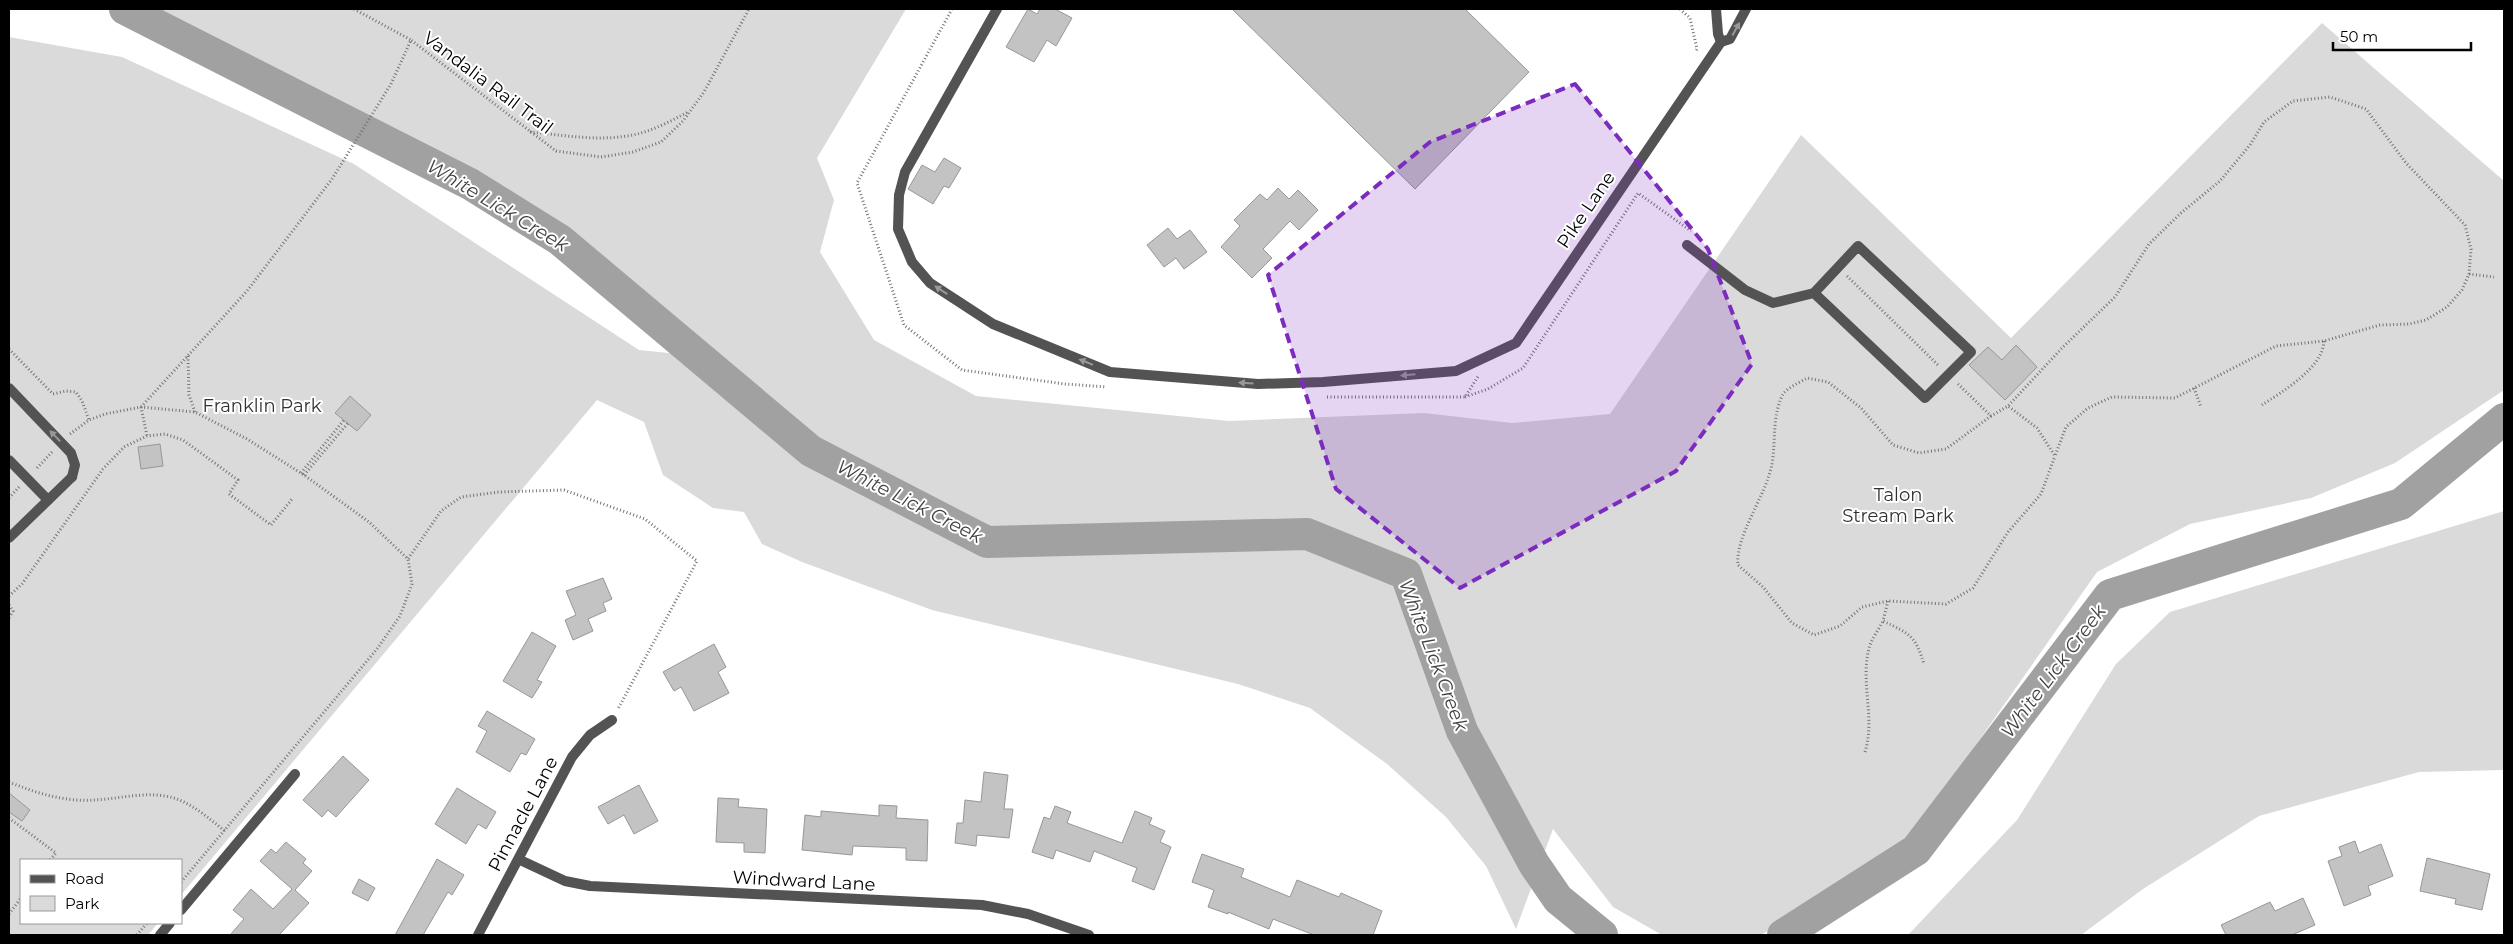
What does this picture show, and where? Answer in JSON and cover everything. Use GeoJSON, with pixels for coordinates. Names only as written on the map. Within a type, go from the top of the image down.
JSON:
{"type":"FeatureCollection","features":[{"type":"Feature","properties":{"kind":"street","name":"Pike Lane"},"geometry":{"type":"LineString","coordinates":[[997,9],[905,172],[899,195],[898,229],[912,262],[930,283],[993,324],[1110,372],[1258,384],[1323,382],[1456,371],[1516,343],[1721,42],[1730,39],[1746,9]]}},
{"type":"Feature","properties":{"kind":"street"},"geometry":{"type":"LineString","coordinates":[[1716,9],[1718,34],[1721,42]]}},
{"type":"Feature","properties":{"kind":"street"},"geometry":{"type":"LineString","coordinates":[[1687,245],[1744,290],[1773,303],[1814,293],[1858,246],[1971,352],[1925,398],[1814,293]]}},
{"type":"Feature","properties":{"kind":"street"},"geometry":{"type":"LineString","coordinates":[[9,388],[71,452],[75,465],[72,477],[9,538]]}},
{"type":"Feature","properties":{"kind":"street"},"geometry":{"type":"LineString","coordinates":[[9,460],[48,500]]}},
{"type":"Feature","properties":{"kind":"street","name":"Pinnacle Lane"},"geometry":{"type":"LineString","coordinates":[[478,935],[572,757],[590,735],[612,720]]}},
{"type":"Feature","properties":{"kind":"street"},"geometry":{"type":"LineString","coordinates":[[182,909],[295,774]]}},
{"type":"Feature","properties":{"kind":"street","name":"Windward Lane"},"geometry":{"type":"LineString","coordinates":[[518,859],[565,880],[590,886],[982,906],[1028,914],[1089,935]]}},
{"type":"Feature","properties":{"kind":"street"},"geometry":{"type":"LineString","coordinates":[[160,935],[169,924]]}},
{"type":"Feature","properties":{"kind":"path"},"geometry":{"type":"LineString","coordinates":[[354,9],[411,40]]}},
{"type":"Feature","properties":{"kind":"path","name":"Vandalia Rail Trail"},"geometry":{"type":"LineString","coordinates":[[141,407],[247,292],[332,178],[391,84],[411,40],[556,151],[601,157],[634,152],[661,142],[691,110],[704,92],[748,9]]}},
{"type":"Feature","properties":{"kind":"path"},"geometry":{"type":"LineString","coordinates":[[952,9],[856,183],[904,325],[962,370],[1065,384],[1114,388]]}},
{"type":"Feature","properties":{"kind":"path"},"geometry":{"type":"LineString","coordinates":[[1680,9],[1690,18],[1697,49],[1692,57]]}},
{"type":"Feature","properties":{"kind":"path"},"geometry":{"type":"LineString","coordinates":[[2330,97],[2366,109],[2406,163],[2465,225],[2471,249],[2469,274],[2462,290],[2447,307],[2426,320],[2409,324],[2380,325],[2324,341],[2276,346],[2174,398],[2112,397],[2088,408],[2066,427],[2041,494],[2008,532],[1973,588],[1946,604],[1888,601],[1862,607],[1840,626],[1814,635],[1792,623],[1763,587],[1738,565],[1736,551],[1761,498],[1772,464],[1775,412],[1784,393],[1807,378],[1828,382],[1861,408],[1893,445],[1920,453],[1946,449],[2008,406],[2063,347],[2115,297],[2149,244],[2181,213],[2220,181],[2250,145],[2264,122],[2293,101],[2330,97]]}},
{"type":"Feature","properties":{"kind":"path"},"geometry":{"type":"LineString","coordinates":[[528,131],[582,137],[627,136],[659,127],[691,110]]}},
{"type":"Feature","properties":{"kind":"path"},"geometry":{"type":"LineString","coordinates":[[1318,397],[1366,399],[1465,396],[1488,389],[1523,368],[1638,193],[1695,234]]}},
{"type":"Feature","properties":{"kind":"path"},"geometry":{"type":"LineString","coordinates":[[1838,268],[1991,416]]}},
{"type":"Feature","properties":{"kind":"path"},"geometry":{"type":"LineString","coordinates":[[2469,274],[2494,277]]}},
{"type":"Feature","properties":{"kind":"path"},"geometry":{"type":"LineString","coordinates":[[2262,405],[2299,380],[2324,351],[2324,341]]}},
{"type":"Feature","properties":{"kind":"path"},"geometry":{"type":"LineString","coordinates":[[9,349],[53,394],[66,391],[76,392],[82,401],[89,420]]}},
{"type":"Feature","properties":{"kind":"path"},"geometry":{"type":"LineString","coordinates":[[1465,396],[1494,353]]}},
{"type":"Feature","properties":{"kind":"path"},"geometry":{"type":"LineString","coordinates":[[188,356],[189,395],[195,412]]}},
{"type":"Feature","properties":{"kind":"path"},"geometry":{"type":"LineString","coordinates":[[2194,388],[2201,407]]}},
{"type":"Feature","properties":{"kind":"path"},"geometry":{"type":"LineString","coordinates":[[2008,406],[2038,428],[2055,456]]}},
{"type":"Feature","properties":{"kind":"path"},"geometry":{"type":"LineString","coordinates":[[147,436],[141,407],[195,412],[247,439],[302,474],[369,522],[408,559],[412,584],[400,616],[377,649],[182,881]]}},
{"type":"Feature","properties":{"kind":"path"},"geometry":{"type":"LineString","coordinates":[[302,474],[346,422]]}},
{"type":"Feature","properties":{"kind":"path"},"geometry":{"type":"LineString","coordinates":[[9,596],[22,584],[104,469],[124,447],[147,436],[165,434],[183,440],[238,480],[229,494],[271,525],[293,498]]}},
{"type":"Feature","properties":{"kind":"path"},"geometry":{"type":"LineString","coordinates":[[408,559],[441,510],[461,497],[499,492],[564,490],[645,519],[697,561],[612,720]]}},
{"type":"Feature","properties":{"kind":"path"},"geometry":{"type":"LineString","coordinates":[[1865,752],[1870,735],[1866,672],[1870,644],[1883,621],[1888,601]]}},
{"type":"Feature","properties":{"kind":"path"},"geometry":{"type":"LineString","coordinates":[[9,605],[13,611],[9,618]]}},
{"type":"Feature","properties":{"kind":"path"},"geometry":{"type":"LineString","coordinates":[[1883,621],[1903,631],[1918,643],[1924,664]]}},
{"type":"Feature","properties":{"kind":"path"},"geometry":{"type":"LineString","coordinates":[[9,782],[34,792],[62,799],[93,800],[138,795],[170,797],[194,807],[225,831]]}},
{"type":"Feature","properties":{"kind":"path"},"geometry":{"type":"LineString","coordinates":[[9,818],[56,853],[51,859]]}},
{"type":"Feature","properties":{"kind":"path"},"geometry":{"type":"LineString","coordinates":[[9,914],[20,899]]}},
{"type":"Feature","properties":{"kind":"path"},"geometry":{"type":"LineString","coordinates":[[137,935],[146,924]]}},
{"type":"Feature","properties":{"kind":"highlighted area"},"geometry":{"type":"Polygon","coordinates":[[[1575,84],[1708,249],[1752,364],[1676,471],[1460,588],[1336,489],[1268,275],[1430,142],[1575,84]]]}},
{"type":"Feature","properties":{"kind":"green space"},"geometry":{"type":"Polygon","coordinates":[[[125,9],[906,9],[817,158],[834,200],[820,252],[874,340],[976,396],[1229,421],[1424,413],[1512,423],[1610,414],[1801,135],[2011,338],[2322,23],[2504,181],[2504,390],[2395,463],[2311,498],[2190,524],[2097,572],[1910,839],[1816,902],[1761,935],[1662,935],[1613,907],[1553,829],[1516,929],[1486,866],[1446,817],[1387,764],[1310,708],[1238,684],[932,610],[802,562],[762,544],[744,512],[713,508],[663,475],[644,422],[597,400],[182,894],[182,859],[20,859],[20,924],[157,924],[148,935],[9,935],[9,37],[122,57],[354,164],[639,350],[698,356],[560,240],[470,184],[125,9]]]}},
{"type":"Feature","properties":{"kind":"green space"},"geometry":{"type":"Polygon","coordinates":[[[2504,511],[2504,770],[2419,772],[2259,816],[2143,889],[2081,935],[1908,935],[2017,820],[2116,664],[2170,612],[2504,511]]]}},
{"type":"Feature","properties":{"kind":"building"},"geometry":{"type":"Polygon","coordinates":[[[1028,9],[1037,14],[1040,9],[1055,9],[1072,18],[1056,46],[1047,40],[1034,62],[1006,47],[1028,9]]]}},
{"type":"Feature","properties":{"kind":"building"},"geometry":{"type":"Polygon","coordinates":[[[1232,9],[1465,9],[1529,72],[1415,189],[1232,9]]]}},
{"type":"Feature","properties":{"kind":"building"},"geometry":{"type":"Polygon","coordinates":[[[944,158],[961,168],[949,188],[944,186],[933,204],[908,189],[922,165],[935,172],[944,158]]]}},
{"type":"Feature","properties":{"kind":"building"},"geometry":{"type":"Polygon","coordinates":[[[1278,188],[1289,199],[1298,190],[1318,210],[1299,230],[1290,221],[1263,249],[1272,258],[1252,278],[1221,247],[1240,226],[1234,220],[1260,194],[1267,200],[1278,188]]]}},
{"type":"Feature","properties":{"kind":"building"},"geometry":{"type":"Polygon","coordinates":[[[1168,228],[1177,239],[1190,230],[1207,252],[1184,269],[1176,258],[1164,267],[1147,245],[1168,228]]]}},
{"type":"Feature","properties":{"kind":"building"},"geometry":{"type":"Polygon","coordinates":[[[2016,345],[2037,367],[2005,400],[1969,365],[1988,347],[2002,360],[2016,345]]]}},
{"type":"Feature","properties":{"kind":"building"},"geometry":{"type":"Polygon","coordinates":[[[350,396],[371,415],[357,431],[335,413],[350,396]]]}},
{"type":"Feature","properties":{"kind":"building"},"geometry":{"type":"Polygon","coordinates":[[[160,444],[163,466],[141,469],[138,447],[160,444]]]}},
{"type":"Feature","properties":{"kind":"building"},"geometry":{"type":"Polygon","coordinates":[[[603,578],[612,599],[603,603],[606,611],[588,619],[593,631],[573,640],[565,620],[576,615],[566,591],[603,578]]]}},
{"type":"Feature","properties":{"kind":"building"},"geometry":{"type":"Polygon","coordinates":[[[532,632],[556,646],[537,680],[542,682],[532,698],[503,681],[532,632]]]}},
{"type":"Feature","properties":{"kind":"building"},"geometry":{"type":"Polygon","coordinates":[[[714,644],[726,667],[718,672],[729,693],[694,711],[681,687],[674,691],[663,672],[714,644]]]}},
{"type":"Feature","properties":{"kind":"building"},"geometry":{"type":"Polygon","coordinates":[[[487,711],[535,739],[526,755],[521,753],[510,772],[476,752],[487,731],[478,726],[487,711]]]}},
{"type":"Feature","properties":{"kind":"building"},"geometry":{"type":"Polygon","coordinates":[[[343,756],[369,780],[336,817],[328,810],[322,817],[303,800],[343,756]]]}},
{"type":"Feature","properties":{"kind":"building"},"geometry":{"type":"Polygon","coordinates":[[[984,772],[1008,775],[1004,809],[1013,809],[1009,838],[977,835],[976,846],[955,843],[957,823],[963,823],[965,800],[981,802],[984,772]]]}},
{"type":"Feature","properties":{"kind":"building"},"geometry":{"type":"Polygon","coordinates":[[[639,785],[658,821],[634,834],[624,815],[608,824],[598,807],[639,785]]]}},
{"type":"Feature","properties":{"kind":"building"},"geometry":{"type":"Polygon","coordinates":[[[457,788],[496,812],[486,829],[478,824],[466,844],[435,824],[457,788]]]}},
{"type":"Feature","properties":{"kind":"building"},"geometry":{"type":"Polygon","coordinates":[[[9,793],[30,810],[22,821],[9,812],[9,793]]]}},
{"type":"Feature","properties":{"kind":"building"},"geometry":{"type":"Polygon","coordinates":[[[718,798],[739,799],[738,807],[767,809],[765,853],[744,852],[744,843],[716,842],[718,798]]]}},
{"type":"Feature","properties":{"kind":"building"},"geometry":{"type":"Polygon","coordinates":[[[879,805],[897,806],[896,818],[928,820],[927,861],[906,860],[906,848],[853,846],[852,855],[802,850],[805,815],[821,817],[821,811],[879,816],[879,805]]]}},
{"type":"Feature","properties":{"kind":"building"},"geometry":{"type":"Polygon","coordinates":[[[1055,806],[1071,812],[1067,823],[1122,843],[1135,811],[1152,818],[1149,824],[1165,831],[1160,842],[1171,847],[1154,890],[1132,881],[1137,868],[1094,851],[1090,862],[1056,850],[1053,859],[1032,852],[1044,817],[1050,819],[1055,806]]]}},
{"type":"Feature","properties":{"kind":"building"},"geometry":{"type":"Polygon","coordinates":[[[2355,841],[2359,853],[2381,844],[2393,876],[2368,886],[2371,895],[2344,906],[2328,861],[2342,856],[2339,847],[2355,841]]]}},
{"type":"Feature","properties":{"kind":"building"},"geometry":{"type":"Polygon","coordinates":[[[286,842],[306,859],[303,863],[312,871],[295,890],[309,903],[279,935],[230,935],[244,919],[233,910],[251,889],[273,909],[292,889],[260,861],[271,849],[276,853],[286,842]]]}},
{"type":"Feature","properties":{"kind":"building"},"geometry":{"type":"Polygon","coordinates":[[[1202,854],[1244,869],[1241,877],[1290,897],[1297,880],[1339,897],[1341,893],[1382,911],[1373,935],[1314,935],[1273,919],[1269,929],[1228,912],[1228,914],[1208,907],[1214,890],[1192,882],[1202,854]]]}},
{"type":"Feature","properties":{"kind":"building"},"geometry":{"type":"Polygon","coordinates":[[[2427,858],[2490,874],[2482,910],[2455,904],[2456,899],[2420,891],[2427,858]]]}},
{"type":"Feature","properties":{"kind":"building"},"geometry":{"type":"Polygon","coordinates":[[[437,859],[464,875],[452,895],[448,892],[423,935],[395,935],[437,859]]]}},
{"type":"Feature","properties":{"kind":"building"},"geometry":{"type":"Polygon","coordinates":[[[359,879],[375,888],[368,901],[352,893],[359,879]]]}},
{"type":"Feature","properties":{"kind":"building"},"geometry":{"type":"Polygon","coordinates":[[[2303,898],[2315,925],[2292,935],[2226,935],[2221,925],[2270,902],[2275,911],[2303,898]]]}},
{"type":"Feature","properties":{"kind":"waterway","name":"White Lick Creek"},"geometry":{"type":"LineString","coordinates":[[125,9],[470,184],[560,240],[811,451],[987,542],[1307,534],[1406,574],[1462,731],[1534,864],[1558,899],[1602,935]]}},
{"type":"Feature","properties":{"kind":"waterway","name":"White Lick Creek"},"geometry":{"type":"LineString","coordinates":[[1783,935],[1916,850],[2110,595],[2401,504],[2504,419]]}},
{"type":"Feature","properties":{"kind":"park label","name":"Franklin Park"},"geometry":{"type":"Point","coordinates":[262,406]}},
{"type":"Feature","properties":{"kind":"park label","name":"Talon Stream Park"},"geometry":{"type":"Point","coordinates":[1898,505]}}]}
